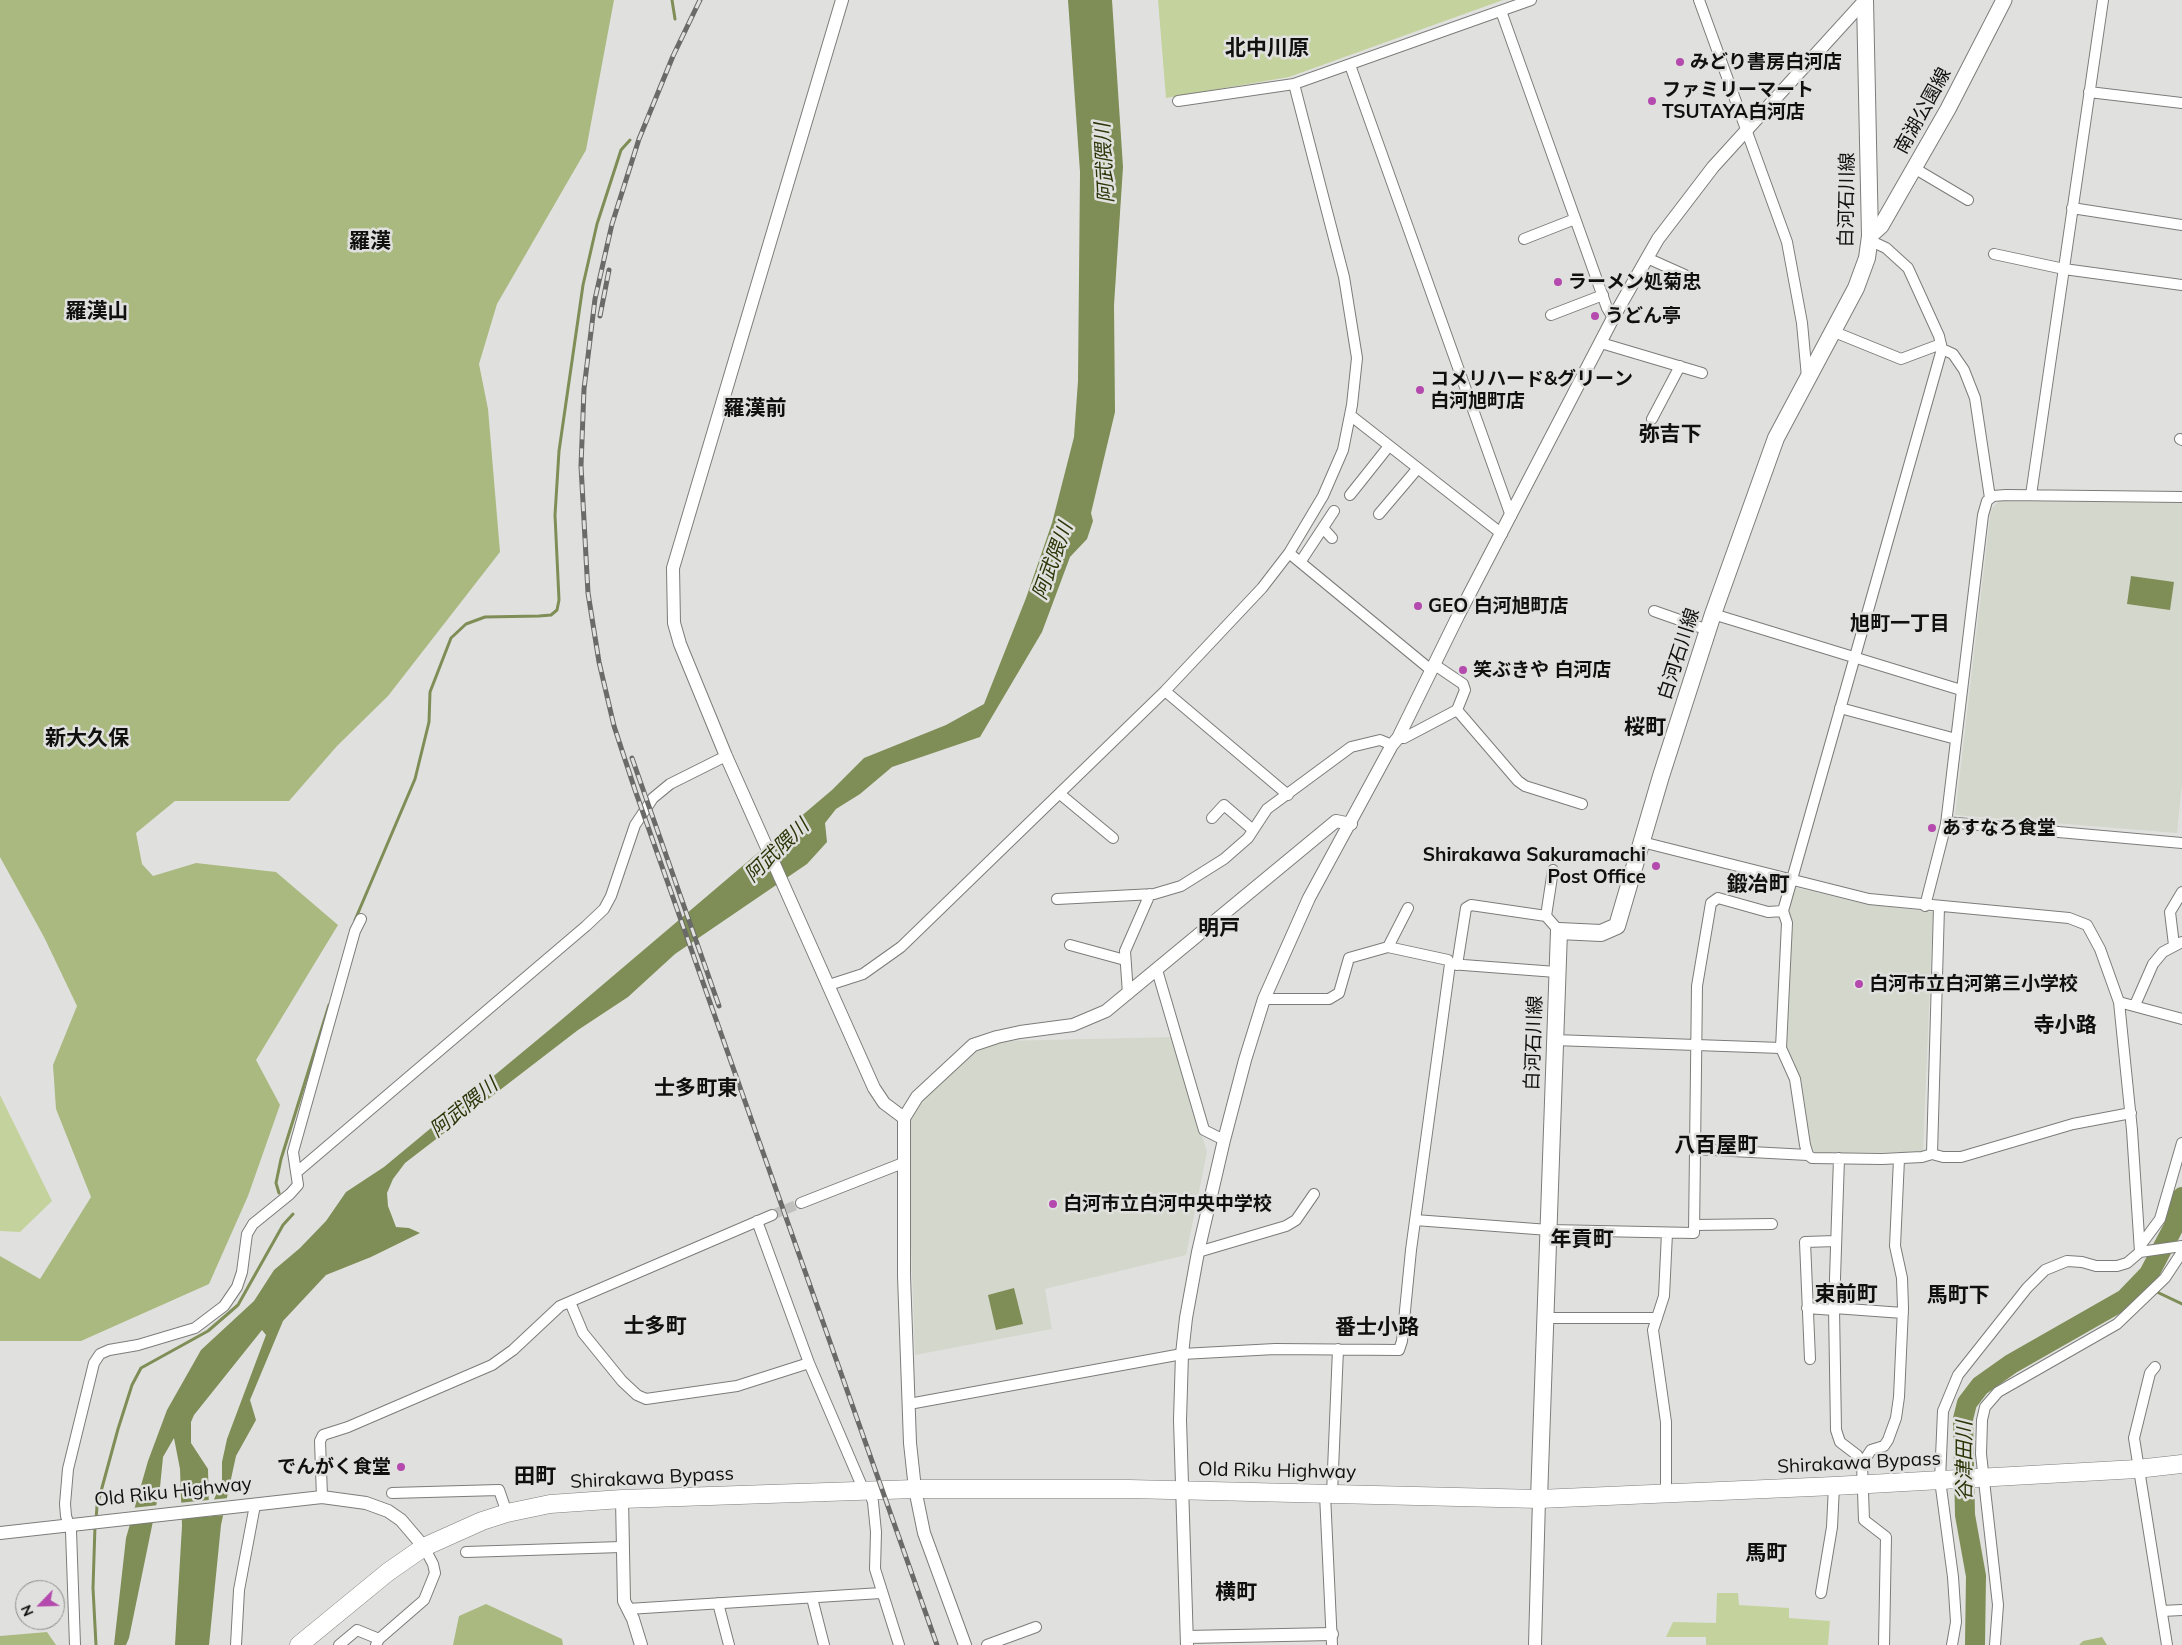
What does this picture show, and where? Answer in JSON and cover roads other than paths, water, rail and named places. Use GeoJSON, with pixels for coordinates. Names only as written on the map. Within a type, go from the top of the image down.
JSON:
{"type":"FeatureCollection","features":[{"type":"Feature","properties":{"kind":"highway","name":"Shirakawa Bypass"},"geometry":{"type":"LineString","coordinates":[[1539,1499],[1981,1478],[2137,1469],[2182,1464]]}},
{"type":"Feature","properties":{"kind":"highway","name":"Old Riku Highway"},"geometry":{"type":"LineString","coordinates":[[866,1491],[915,1489],[1184,1490],[1539,1499]]}},
{"type":"Feature","properties":{"kind":"highway","name":"Shirakawa Bypass"},"geometry":{"type":"LineString","coordinates":[[299,1645],[388,1572],[424,1547],[507,1512],[550,1504],[622,1499],[866,1491]]}},
{"type":"Feature","properties":{"kind":"main road","name":"白河石川線"},"geometry":{"type":"LineString","coordinates":[[1539,1499],[1556,972],[1559,930],[1601,933],[1617,926],[1711,622],[1776,438],[1856,288],[1866,258],[1869,238],[1865,0]]}},
{"type":"Feature","properties":{"kind":"main road","name":"南湖公園線"},"geometry":{"type":"LineString","coordinates":[[1869,238],[1881,226],[1948,109],[2004,0]]}},
{"type":"Feature","properties":{"kind":"street"},"geometry":{"type":"LineString","coordinates":[[842,0],[673,568],[674,623],[680,644],[726,756],[874,1088],[884,1104],[904,1118]]}},
{"type":"Feature","properties":{"kind":"street"},"geometry":{"type":"LineString","coordinates":[[1178,101],[1294,84],[1531,0]]}},
{"type":"Feature","properties":{"kind":"street"},"geometry":{"type":"LineString","coordinates":[[1699,0],[1787,242],[1802,323],[1807,377]]}},
{"type":"Feature","properties":{"kind":"street"},"geometry":{"type":"LineString","coordinates":[[1338,1349],[1328,1494],[1332,1639],[1187,1641],[1184,1490],[1180,1420],[1182,1354],[1198,1252],[1224,1140],[1264,998],[1310,898],[1395,741],[1613,318],[1658,239],[1683,205],[1747,130],[1865,0]]}},
{"type":"Feature","properties":{"kind":"street"},"geometry":{"type":"LineString","coordinates":[[2031,495],[2103,0]]}},
{"type":"Feature","properties":{"kind":"street"},"geometry":{"type":"LineString","coordinates":[[1501,11],[1603,295],[1613,318]]}},
{"type":"Feature","properties":{"kind":"street"},"geometry":{"type":"LineString","coordinates":[[1350,65],[1511,516]]}},
{"type":"Feature","properties":{"kind":"street"},"geometry":{"type":"LineString","coordinates":[[829,985],[863,974],[901,947],[1165,692],[1262,588],[1289,554],[1323,496],[1343,450],[1350,415],[1357,358],[1344,277],[1294,84]]}},
{"type":"Feature","properties":{"kind":"street"},"geometry":{"type":"LineString","coordinates":[[2089,92],[2182,103]]}},
{"type":"Feature","properties":{"kind":"street"},"geometry":{"type":"LineString","coordinates":[[1914,168],[1968,200]]}},
{"type":"Feature","properties":{"kind":"street"},"geometry":{"type":"LineString","coordinates":[[2072,208],[2182,225]]}},
{"type":"Feature","properties":{"kind":"street"},"geometry":{"type":"LineString","coordinates":[[1524,239],[1575,218]]}},
{"type":"Feature","properties":{"kind":"street"},"geometry":{"type":"LineString","coordinates":[[1869,238],[1886,248],[1908,268],[1942,347],[1953,354],[1964,370],[1975,398],[1990,498]]}},
{"type":"Feature","properties":{"kind":"street"},"geometry":{"type":"LineString","coordinates":[[1994,254],[2064,269],[2182,285]]}},
{"type":"Feature","properties":{"kind":"street"},"geometry":{"type":"LineString","coordinates":[[1647,258],[1684,275]]}},
{"type":"Feature","properties":{"kind":"street"},"geometry":{"type":"LineString","coordinates":[[1551,314],[1603,295]]}},
{"type":"Feature","properties":{"kind":"street"},"geometry":{"type":"LineString","coordinates":[[1832,331],[1901,359],[1942,347]]}},
{"type":"Feature","properties":{"kind":"street"},"geometry":{"type":"LineString","coordinates":[[1601,343],[1702,372]]}},
{"type":"Feature","properties":{"kind":"street"},"geometry":{"type":"LineString","coordinates":[[1808,1155],[1796,1079],[1781,1048],[1787,923],[1783,911],[1942,347]]}},
{"type":"Feature","properties":{"kind":"street"},"geometry":{"type":"LineString","coordinates":[[1652,419],[1680,366]]}},
{"type":"Feature","properties":{"kind":"street"},"geometry":{"type":"LineString","coordinates":[[1350,415],[1502,534]]}},
{"type":"Feature","properties":{"kind":"street"},"geometry":{"type":"LineString","coordinates":[[1350,495],[1389,446]]}},
{"type":"Feature","properties":{"kind":"street"},"geometry":{"type":"LineString","coordinates":[[1379,514],[1418,468]]}},
{"type":"Feature","properties":{"kind":"street"},"geometry":{"type":"LineString","coordinates":[[1925,906],[1946,822],[1983,515],[1987,501],[1990,498],[2006,495],[2182,497]]}},
{"type":"Feature","properties":{"kind":"street"},"geometry":{"type":"LineString","coordinates":[[1301,561],[1334,511]]}},
{"type":"Feature","properties":{"kind":"street"},"geometry":{"type":"LineString","coordinates":[[1323,528],[1332,538]]}},
{"type":"Feature","properties":{"kind":"street"},"geometry":{"type":"LineString","coordinates":[[1057,899],[1150,894],[1181,886],[1224,859],[1248,838],[1267,809],[1352,747],[1380,740],[1395,741],[1404,738],[1458,710],[1465,690],[1463,684],[1433,667],[1301,561],[1289,554]]}},
{"type":"Feature","properties":{"kind":"street"},"geometry":{"type":"LineString","coordinates":[[1654,611],[1711,622],[1855,656],[1961,690]]}},
{"type":"Feature","properties":{"kind":"street"},"geometry":{"type":"LineString","coordinates":[[1165,692],[1288,795]]}},
{"type":"Feature","properties":{"kind":"street"},"geometry":{"type":"LineString","coordinates":[[1840,708],[1956,739]]}},
{"type":"Feature","properties":{"kind":"street"},"geometry":{"type":"LineString","coordinates":[[1458,710],[1518,781],[1525,786],[1582,804]]}},
{"type":"Feature","properties":{"kind":"street"},"geometry":{"type":"LineString","coordinates":[[297,1172],[604,909],[611,896],[635,825],[653,798],[670,784],[726,756]]}},
{"type":"Feature","properties":{"kind":"street"},"geometry":{"type":"LineString","coordinates":[[1060,794],[1113,838]]}},
{"type":"Feature","properties":{"kind":"street"},"geometry":{"type":"LineString","coordinates":[[1212,818],[1224,805],[1254,830]]}},
{"type":"Feature","properties":{"kind":"street"},"geometry":{"type":"LineString","coordinates":[[965,1645],[924,1533],[915,1489],[904,1276],[904,1118],[917,1096],[973,1046],[997,1036],[1073,1026],[1106,1011],[1336,821],[1351,824]]}},
{"type":"Feature","properties":{"kind":"street"},"geometry":{"type":"LineString","coordinates":[[1946,822],[2182,843]]}},
{"type":"Feature","properties":{"kind":"street"},"geometry":{"type":"LineString","coordinates":[[1642,842],[1791,881],[1869,899],[2079,921],[2087,926],[2094,936],[2119,1002],[2131,1113],[2140,1249]]}},
{"type":"Feature","properties":{"kind":"street"},"geometry":{"type":"LineString","coordinates":[[1546,916],[1552,870]]}},
{"type":"Feature","properties":{"kind":"street"},"geometry":{"type":"LineString","coordinates":[[2135,1005],[2153,964],[2163,952],[2178,944],[2170,912],[2182,892]]}},
{"type":"Feature","properties":{"kind":"street"},"geometry":{"type":"LineString","coordinates":[[1128,994],[1125,960],[1129,940],[1150,894]]}},
{"type":"Feature","properties":{"kind":"street"},"geometry":{"type":"LineString","coordinates":[[1415,1220],[1549,1230],[1694,1233],[1697,986],[1711,903],[1718,898],[1768,912],[1783,911]]}},
{"type":"Feature","properties":{"kind":"street"},"geometry":{"type":"LineString","coordinates":[[910,1404],[1182,1354],[1338,1349],[1399,1350],[1415,1220],[1454,964],[1466,908],[1471,905],[1546,916],[1559,930]]}},
{"type":"Feature","properties":{"kind":"street"},"geometry":{"type":"LineString","coordinates":[[1932,1154],[1939,907]]}},
{"type":"Feature","properties":{"kind":"street"},"geometry":{"type":"LineString","coordinates":[[1388,947],[1408,908]]}},
{"type":"Feature","properties":{"kind":"street"},"geometry":{"type":"LineString","coordinates":[[75,1645],[71,1530],[75,1524],[64,1504],[68,1469],[94,1363],[100,1354],[108,1350],[138,1345],[195,1328],[224,1306],[237,1287],[242,1272],[247,1234],[253,1224],[290,1194],[298,1184],[293,1152],[361,918]]}},
{"type":"Feature","properties":{"kind":"street"},"geometry":{"type":"LineString","coordinates":[[1070,945],[1125,960]]}},
{"type":"Feature","properties":{"kind":"street"},"geometry":{"type":"LineString","coordinates":[[1264,998],[1330,999],[1338,993],[1349,958],[1388,947],[1448,960],[1454,964],[1556,972]]}},
{"type":"Feature","properties":{"kind":"street"},"geometry":{"type":"LineString","coordinates":[[1157,970],[1204,1130],[1224,1140]]}},
{"type":"Feature","properties":{"kind":"street"},"geometry":{"type":"LineString","coordinates":[[2119,1002],[2182,1018]]}},
{"type":"Feature","properties":{"kind":"street"},"geometry":{"type":"LineString","coordinates":[[1554,1040],[1781,1048]]}},
{"type":"Feature","properties":{"kind":"street"},"geometry":{"type":"LineString","coordinates":[[1694,1150],[1808,1155],[1812,1158],[1899,1159],[1932,1154],[1943,1157],[1961,1157],[2073,1124],[2131,1113]]}},
{"type":"Feature","properties":{"kind":"street"},"geometry":{"type":"LineString","coordinates":[[1952,1645],[1956,1622],[1943,1480],[1943,1411],[1958,1375],[2027,1288],[2045,1270],[2067,1261],[2096,1266],[2117,1266],[2127,1263],[2140,1249],[2160,1219],[2182,1142]]}},
{"type":"Feature","properties":{"kind":"street"},"geometry":{"type":"LineString","coordinates":[[1839,1158],[1834,1309],[1836,1430],[1840,1442],[1857,1455],[1862,1464],[1864,1520],[1886,1537],[1884,1645]]}},
{"type":"Feature","properties":{"kind":"street"},"geometry":{"type":"LineString","coordinates":[[1862,1464],[1871,1450],[1884,1446],[1896,1418],[1903,1313],[1902,1278],[1895,1246],[1899,1159]]}},
{"type":"Feature","properties":{"kind":"street"},"geometry":{"type":"LineString","coordinates":[[801,1203],[903,1163]]}},
{"type":"Feature","properties":{"kind":"street"},"geometry":{"type":"LineString","coordinates":[[1198,1252],[1291,1224],[1314,1194]]}},
{"type":"Feature","properties":{"kind":"street"},"geometry":{"type":"LineString","coordinates":[[322,1497],[320,1441],[324,1435],[348,1427],[492,1365],[513,1350],[560,1306],[772,1215]]}},
{"type":"Feature","properties":{"kind":"street"},"geometry":{"type":"LineString","coordinates":[[757,1221],[809,1363],[866,1491],[873,1502],[876,1532],[875,1569],[881,1593],[900,1645]]}},
{"type":"Feature","properties":{"kind":"street"},"geometry":{"type":"LineString","coordinates":[[1694,1225],[1772,1224]]}},
{"type":"Feature","properties":{"kind":"street"},"geometry":{"type":"LineString","coordinates":[[1666,1494],[1666,1422],[1653,1330],[1664,1296],[1667,1233]]}},
{"type":"Feature","properties":{"kind":"street"},"geometry":{"type":"LineString","coordinates":[[1810,1359],[1805,1242],[1836,1241]]}},
{"type":"Feature","properties":{"kind":"street"},"geometry":{"type":"LineString","coordinates":[[2140,1249],[2182,1246]]}},
{"type":"Feature","properties":{"kind":"street"},"geometry":{"type":"LineString","coordinates":[[1994,1645],[1998,1605],[1981,1478],[1982,1420],[1985,1407],[1998,1392],[2117,1324],[2165,1278],[2182,1252]]}},
{"type":"Feature","properties":{"kind":"street"},"geometry":{"type":"LineString","coordinates":[[570,1302],[583,1333],[616,1374],[637,1395],[646,1398],[737,1386],[809,1363]]}},
{"type":"Feature","properties":{"kind":"street"},"geometry":{"type":"LineString","coordinates":[[1807,1308],[1903,1313]]}},
{"type":"Feature","properties":{"kind":"street"},"geometry":{"type":"LineString","coordinates":[[1545,1318],[1657,1318]]}},
{"type":"Feature","properties":{"kind":"street"},"geometry":{"type":"LineString","coordinates":[[2155,1367],[2150,1373],[2134,1438],[2137,1469],[2146,1507],[2167,1645]]}},
{"type":"Feature","properties":{"kind":"street"},"geometry":{"type":"LineString","coordinates":[[1821,1593],[1832,1527],[1834,1486]]}},
{"type":"Feature","properties":{"kind":"street"},"geometry":{"type":"LineString","coordinates":[[392,1493],[499,1490],[507,1512]]}},
{"type":"Feature","properties":{"kind":"street","name":"Old Riku Highway"},"geometry":{"type":"LineString","coordinates":[[0,1533],[322,1497],[366,1503],[388,1511],[401,1520],[424,1547]]}},
{"type":"Feature","properties":{"kind":"street"},"geometry":{"type":"LineString","coordinates":[[622,1499],[623,1594],[641,1645]]}},
{"type":"Feature","properties":{"kind":"street"},"geometry":{"type":"LineString","coordinates":[[1535,1645],[1539,1499]]}},
{"type":"Feature","properties":{"kind":"street"},"geometry":{"type":"LineString","coordinates":[[236,1645],[239,1590],[252,1505]]}},
{"type":"Feature","properties":{"kind":"street"},"geometry":{"type":"LineString","coordinates":[[340,1645],[358,1630],[377,1642],[424,1600],[435,1574],[433,1564],[424,1547]]}},
{"type":"Feature","properties":{"kind":"street"},"geometry":{"type":"LineString","coordinates":[[466,1552],[622,1547]]}},
{"type":"Feature","properties":{"kind":"street"},"geometry":{"type":"LineString","coordinates":[[628,1609],[881,1593]]}},
{"type":"Feature","properties":{"kind":"street"},"geometry":{"type":"LineString","coordinates":[[812,1598],[824,1645]]}},
{"type":"Feature","properties":{"kind":"street"},"geometry":{"type":"LineString","coordinates":[[718,1602],[729,1645]]}},
{"type":"Feature","properties":{"kind":"street"},"geometry":{"type":"LineString","coordinates":[[2162,1611],[2182,1610]]}},
{"type":"Feature","properties":{"kind":"street"},"geometry":{"type":"LineString","coordinates":[[988,1645],[1036,1627]]}},
{"type":"Feature","properties":{"kind":"water","name":"阿武隈川"},"geometry":{"type":"Polygon","coordinates":[[[1068,0],[1112,0],[1123,167],[1114,305],[1115,412],[1091,513],[1093,521],[1087,539],[1070,557],[1042,632],[980,737],[892,767],[860,794],[836,809],[825,823],[827,842],[807,864],[675,954],[628,997],[578,1030],[405,1163],[393,1179],[387,1193],[388,1206],[396,1227],[409,1228],[420,1233],[371,1257],[326,1275],[283,1321],[250,1400],[256,1420],[236,1456],[221,1525],[209,1645],[175,1645],[182,1526],[180,1469],[174,1438],[163,1457],[160,1487],[129,1638],[126,1645],[114,1645],[126,1538],[148,1461],[167,1410],[201,1350],[254,1301],[274,1270],[300,1248],[326,1221],[346,1192],[384,1167],[560,1021],[832,790],[864,758],[946,725],[984,704],[1026,598],[1052,523],[1074,437],[1078,381],[1080,172],[1068,0]],[[262,1330],[194,1415],[191,1422],[191,1443],[208,1469],[209,1511],[222,1481],[222,1462],[227,1439],[266,1335],[262,1330]]]}},
{"type":"Feature","properties":{"kind":"water"},"geometry":{"type":"Polygon","coordinates":[[[2131,576],[2174,582],[2170,610],[2127,604],[2131,576]]]}},
{"type":"Feature","properties":{"kind":"water"},"geometry":{"type":"Polygon","coordinates":[[[1014,1288],[1023,1324],[996,1330],[988,1295],[1014,1288]]]}},
{"type":"Feature","properties":{"kind":"waterway"},"geometry":{"type":"LineString","coordinates":[[672,0],[675,19]]}},
{"type":"Feature","properties":{"kind":"waterway"},"geometry":{"type":"LineString","coordinates":[[355,920],[415,779],[429,722],[430,692],[451,638],[466,624],[485,617],[551,615],[557,610],[559,600],[555,515],[559,451],[583,285],[597,224],[621,150],[630,140]]}},
{"type":"Feature","properties":{"kind":"waterway"},"geometry":{"type":"LineString","coordinates":[[279,1193],[276,1183],[281,1159],[329,1005]]}},
{"type":"Feature","properties":{"kind":"waterway","name":"谷津田川"},"geometry":{"type":"LineString","coordinates":[[1975,1645],[1976,1576],[1965,1515],[1963,1419],[1967,1403],[1980,1386],[2011,1364],[2125,1299],[2149,1274],[2173,1228],[2182,1197]]}},
{"type":"Feature","properties":{"kind":"waterway"},"geometry":{"type":"LineString","coordinates":[[96,1520],[97,1506],[118,1429],[132,1385],[141,1368],[208,1331],[238,1305],[283,1225],[293,1214]]}},
{"type":"Feature","properties":{"kind":"waterway","name":"谷津田川"},"geometry":{"type":"LineString","coordinates":[[2143,1281],[2159,1293],[2182,1304]]}},
{"type":"Feature","properties":{"kind":"waterway"},"geometry":{"type":"LineString","coordinates":[[95,1526],[93,1588],[96,1645]]}},
{"type":"Feature","properties":{"kind":"tunnel"},"geometry":{"type":"LineString","coordinates":[[772,1215],[801,1203]]}},
{"type":"Feature","properties":{"kind":"railway"},"geometry":{"type":"LineString","coordinates":[[700,0],[673,56],[639,139],[612,224],[595,299],[584,389],[581,466],[588,593],[599,662],[614,726],[635,790],[937,1645]]}},
{"type":"Feature","properties":{"kind":"railway"},"geometry":{"type":"LineString","coordinates":[[600,316],[609,270]]}},
{"type":"Feature","properties":{"kind":"railway"},"geometry":{"type":"LineString","coordinates":[[632,758],[719,1006]]}},
{"type":"Feature","properties":{"kind":"place","name":"みどり書房白河店"},"geometry":{"type":"Point","coordinates":[1680,62]}},
{"type":"Feature","properties":{"kind":"place","name":"ファミリーマート TSUTAYA白河店"},"geometry":{"type":"Point","coordinates":[1652,101]}},
{"type":"Feature","properties":{"kind":"place","name":"ラーメン処菊忠"},"geometry":{"type":"Point","coordinates":[1558,282]}},
{"type":"Feature","properties":{"kind":"place","name":"うどん亭"},"geometry":{"type":"Point","coordinates":[1595,316]}},
{"type":"Feature","properties":{"kind":"place","name":"コメリハード&グリーン 白河旭町店"},"geometry":{"type":"Point","coordinates":[1420,390]}},
{"type":"Feature","properties":{"kind":"place","name":"GEO 白河旭町店"},"geometry":{"type":"Point","coordinates":[1418,606]}},
{"type":"Feature","properties":{"kind":"place","name":"笑ぶきや 白河店"},"geometry":{"type":"Point","coordinates":[1463,670]}},
{"type":"Feature","properties":{"kind":"place","name":"あすなろ食堂"},"geometry":{"type":"Point","coordinates":[1932,828]}},
{"type":"Feature","properties":{"kind":"place","name":"Shirakawa Sakuramachi Post Office"},"geometry":{"type":"Point","coordinates":[1656,866]}},
{"type":"Feature","properties":{"kind":"place","name":"白河市立白河第三小学校"},"geometry":{"type":"Point","coordinates":[1859,984]}},
{"type":"Feature","properties":{"kind":"place","name":"白河市立白河中央中学校"},"geometry":{"type":"Point","coordinates":[1053,1204]}},
{"type":"Feature","properties":{"kind":"place","name":"でんがく食堂"},"geometry":{"type":"Point","coordinates":[401,1467]}},
{"type":"Feature","properties":{"kind":"district","name":"北中川原"},"geometry":{"type":"Point","coordinates":[1267,49]}},
{"type":"Feature","properties":{"kind":"district","name":"羅漢"},"geometry":{"type":"Point","coordinates":[370,242]}},
{"type":"Feature","properties":{"kind":"district","name":"羅漢山"},"geometry":{"type":"Point","coordinates":[97,312]}},
{"type":"Feature","properties":{"kind":"district","name":"羅漢前"},"geometry":{"type":"Point","coordinates":[755,409]}},
{"type":"Feature","properties":{"kind":"district","name":"弥吉下"},"geometry":{"type":"Point","coordinates":[1670,435]}},
{"type":"Feature","properties":{"kind":"district","name":"旭町一丁目"},"geometry":{"type":"Point","coordinates":[1900,624]}},
{"type":"Feature","properties":{"kind":"district","name":"桜町"},"geometry":{"type":"Point","coordinates":[1645,728]}},
{"type":"Feature","properties":{"kind":"district","name":"新大久保"},"geometry":{"type":"Point","coordinates":[87,739]}},
{"type":"Feature","properties":{"kind":"district","name":"鍛冶町"},"geometry":{"type":"Point","coordinates":[1758,885]}},
{"type":"Feature","properties":{"kind":"district","name":"明戸"},"geometry":{"type":"Point","coordinates":[1219,929]}},
{"type":"Feature","properties":{"kind":"district","name":"寺小路"},"geometry":{"type":"Point","coordinates":[2065,1026]}},
{"type":"Feature","properties":{"kind":"district","name":"士多町東"},"geometry":{"type":"Point","coordinates":[696,1089]}},
{"type":"Feature","properties":{"kind":"district","name":"八百屋町"},"geometry":{"type":"Point","coordinates":[1716,1146]}},
{"type":"Feature","properties":{"kind":"district","name":"年貢町"},"geometry":{"type":"Point","coordinates":[1582,1240]}},
{"type":"Feature","properties":{"kind":"district","name":"束前町"},"geometry":{"type":"Point","coordinates":[1846,1295]}},
{"type":"Feature","properties":{"kind":"district","name":"馬町下"},"geometry":{"type":"Point","coordinates":[1958,1296]}},
{"type":"Feature","properties":{"kind":"district","name":"士多町"},"geometry":{"type":"Point","coordinates":[655,1327]}},
{"type":"Feature","properties":{"kind":"district","name":"番士小路"},"geometry":{"type":"Point","coordinates":[1377,1328]}},
{"type":"Feature","properties":{"kind":"district","name":"田町"},"geometry":{"type":"Point","coordinates":[535,1477]}},
{"type":"Feature","properties":{"kind":"district","name":"馬町"},"geometry":{"type":"Point","coordinates":[1766,1554]}},
{"type":"Feature","properties":{"kind":"district","name":"横町"},"geometry":{"type":"Point","coordinates":[1236,1593]}}]}
